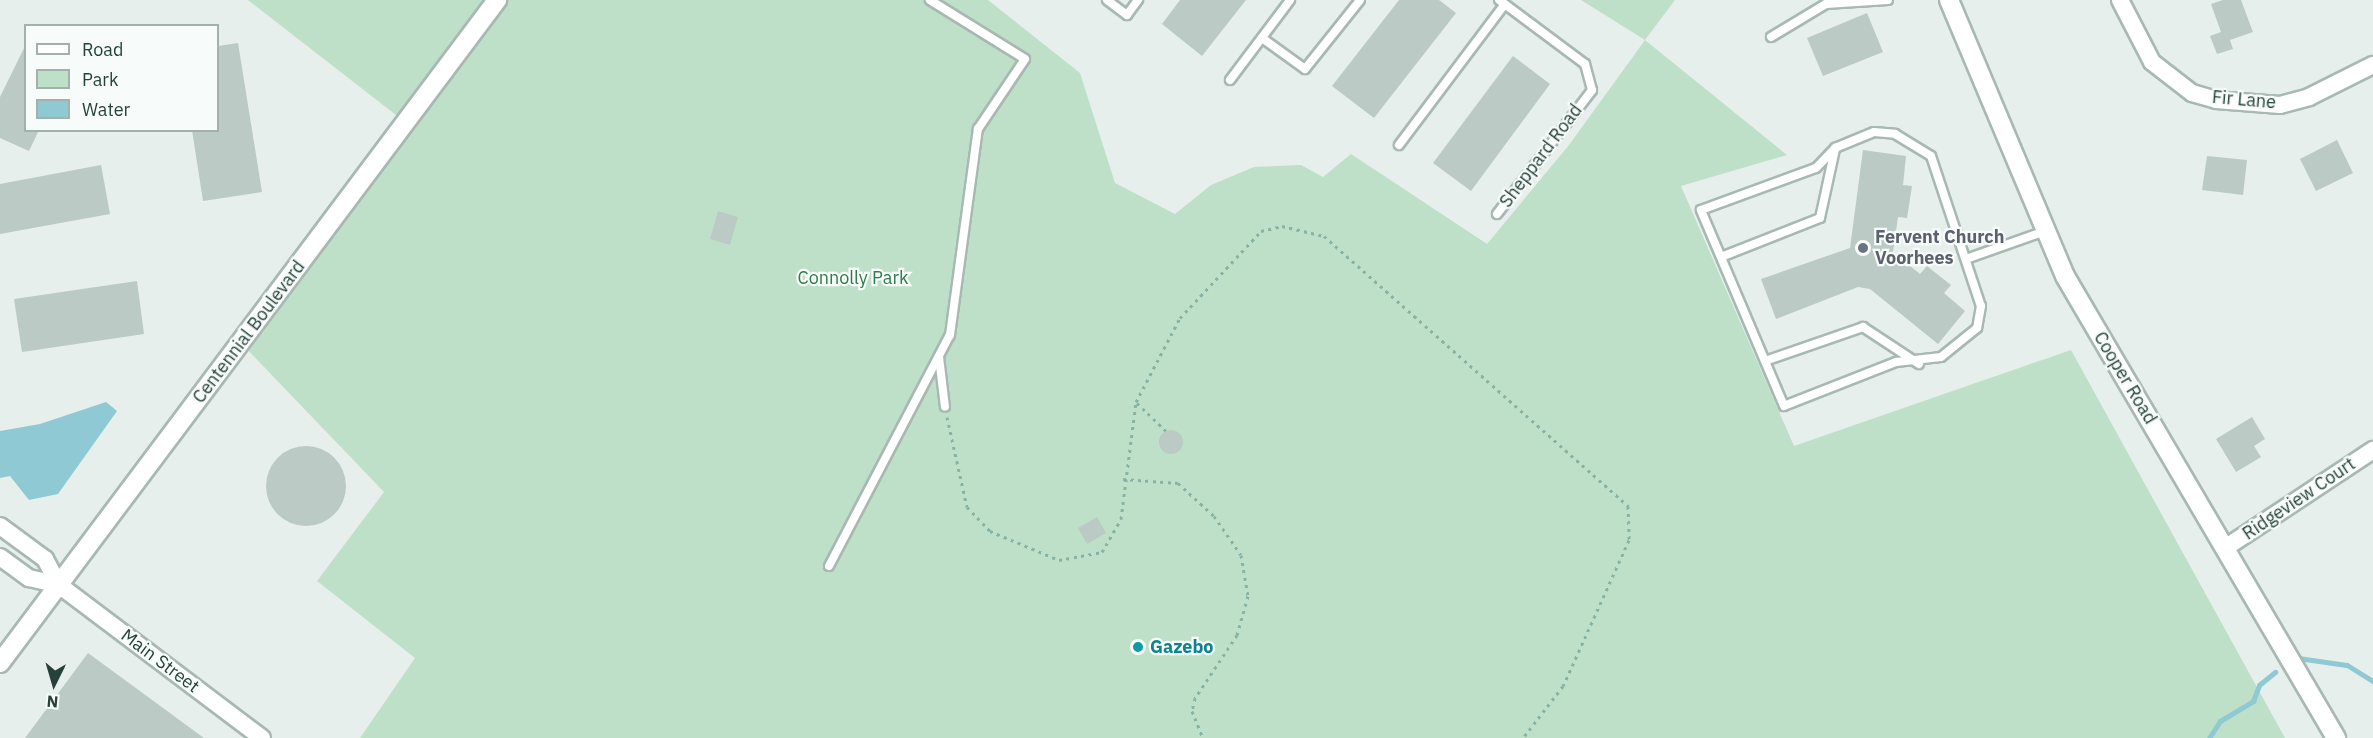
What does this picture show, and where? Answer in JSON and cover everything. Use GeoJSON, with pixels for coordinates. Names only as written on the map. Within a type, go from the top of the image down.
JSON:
{"type":"FeatureCollection","features":[{"type":"Feature","properties":{"kind":"street","name":"Centennial Boulevard"},"geometry":{"type":"LineString","coordinates":[[0,663],[497,0]]}},
{"type":"Feature","properties":{"kind":"street","name":"Cooper Road"},"geometry":{"type":"LineString","coordinates":[[1949,0],[2065,276],[2336,738]]}},
{"type":"Feature","properties":{"kind":"street","name":"Fir Lane"},"geometry":{"type":"LineString","coordinates":[[2120,0],[2152,62],[2192,93],[2216,100],[2280,105],[2309,97],[2373,65]]}},
{"type":"Feature","properties":{"kind":"street","name":"Ridgeview Court"},"geometry":{"type":"LineString","coordinates":[[2225,548],[2373,450]]}},
{"type":"Feature","properties":{"kind":"street","name":"Main Street"},"geometry":{"type":"LineString","coordinates":[[0,526],[45,559],[59,585]]}},
{"type":"Feature","properties":{"kind":"street","name":"Main Street"},"geometry":{"type":"LineString","coordinates":[[0,557],[29,578],[59,585],[262,738]]}},
{"type":"Feature","properties":{"kind":"lane"},"geometry":{"type":"LineString","coordinates":[[829,566],[950,335],[978,129],[1026,59],[930,0]]}},
{"type":"Feature","properties":{"kind":"lane"},"geometry":{"type":"LineString","coordinates":[[1107,0],[1127,15],[1138,0]]}},
{"type":"Feature","properties":{"kind":"lane"},"geometry":{"type":"LineString","coordinates":[[1230,80],[1290,0]]}},
{"type":"Feature","properties":{"kind":"lane"},"geometry":{"type":"LineString","coordinates":[[1262,38],[1305,69],[1360,0]]}},
{"type":"Feature","properties":{"kind":"lane"},"geometry":{"type":"LineString","coordinates":[[1771,37],[1826,4],[1888,0]]}},
{"type":"Feature","properties":{"kind":"lane"},"geometry":{"type":"LineString","coordinates":[[1399,145],[1502,2]]}},
{"type":"Feature","properties":{"kind":"lane","name":"Sheppard Road"},"geometry":{"type":"LineString","coordinates":[[1497,214],[1592,90],[1585,64],[1502,2]]}},
{"type":"Feature","properties":{"kind":"lane"},"geometry":{"type":"LineString","coordinates":[[1874,132],[1915,142],[1931,156],[1982,306],[1977,328],[1961,345],[1919,364],[1896,362],[1784,406],[1701,210],[1816,168],[1835,148],[1874,132]]}},
{"type":"Feature","properties":{"kind":"lane"},"geometry":{"type":"LineString","coordinates":[[1720,257],[1820,218],[1835,148]]}},
{"type":"Feature","properties":{"kind":"lane"},"geometry":{"type":"LineString","coordinates":[[1966,259],[2045,231]]}},
{"type":"Feature","properties":{"kind":"lane"},"geometry":{"type":"LineString","coordinates":[[1765,361],[1863,327],[1919,364]]}},
{"type":"Feature","properties":{"kind":"lane"},"geometry":{"type":"LineString","coordinates":[[939,356],[945,406]]}},
{"type":"Feature","properties":{"kind":"path"},"geometry":{"type":"LineString","coordinates":[[945,406],[967,507],[990,531],[1059,560],[1102,552],[1114,537],[1136,402],[1180,318],[1261,231],[1304,228],[1340,250],[1628,506],[1629,540],[1563,686],[1523,738]]}},
{"type":"Feature","properties":{"kind":"path"},"geometry":{"type":"LineString","coordinates":[[1136,402],[1166,431]]}},
{"type":"Feature","properties":{"kind":"path"},"geometry":{"type":"LineString","coordinates":[[1123,479],[1178,483],[1214,516],[1241,555],[1248,596],[1238,635],[1195,698],[1192,711],[1203,738]]}},
{"type":"Feature","properties":{"kind":"green space","name":"Connolly Park"},"geometry":{"type":"Polygon","coordinates":[[[248,0],[988,0],[1080,73],[1115,183],[1175,214],[1211,185],[1254,167],[1301,165],[1323,177],[1351,154],[1487,244],[1569,145],[1645,40],[1787,155],[1681,186],[1794,446],[2071,350],[2285,738],[360,738],[415,658],[317,581],[384,492],[239,341],[405,122],[248,0]]]}},
{"type":"Feature","properties":{"kind":"green space"},"geometry":{"type":"Polygon","coordinates":[[[1581,0],[1675,0],[1645,40],[1581,0]]]}},
{"type":"Feature","properties":{"kind":"water"},"geometry":{"type":"Polygon","coordinates":[[[106,402],[117,411],[58,494],[29,500],[10,476],[0,478],[0,431],[40,424],[106,402]]]}},
{"type":"Feature","properties":{"kind":"building"},"geometry":{"type":"Polygon","coordinates":[[[1180,0],[1246,0],[1202,56],[1162,24],[1180,0]]]}},
{"type":"Feature","properties":{"kind":"building"},"geometry":{"type":"Polygon","coordinates":[[[1399,0],[1439,0],[1456,13],[1374,118],[1332,86],[1399,0]]]}},
{"type":"Feature","properties":{"kind":"building"},"geometry":{"type":"Polygon","coordinates":[[[2223,0],[2241,0],[2253,32],[2230,40],[2233,49],[2217,54],[2210,36],[2221,32],[2211,4],[2223,0]]]}},
{"type":"Feature","properties":{"kind":"building"},"geometry":{"type":"Polygon","coordinates":[[[1867,13],[1883,52],[1823,76],[1807,38],[1867,13]]]}},
{"type":"Feature","properties":{"kind":"building"},"geometry":{"type":"Polygon","coordinates":[[[238,43],[262,192],[203,201],[192,132],[219,132],[219,46],[238,43]]]}},
{"type":"Feature","properties":{"kind":"building"},"geometry":{"type":"Polygon","coordinates":[[[24,48],[24,132],[38,132],[29,151],[0,138],[0,97],[24,48]]]}},
{"type":"Feature","properties":{"kind":"building"},"geometry":{"type":"Polygon","coordinates":[[[1513,56],[1550,84],[1471,191],[1433,163],[1513,56]]]}},
{"type":"Feature","properties":{"kind":"building"},"geometry":{"type":"Polygon","coordinates":[[[2337,140],[2353,173],[2316,191],[2300,159],[2337,140]]]}},
{"type":"Feature","properties":{"kind":"building","name":"Fervent Church Voorhees"},"geometry":{"type":"Polygon","coordinates":[[[1863,150],[1906,156],[1903,185],[1912,186],[1907,218],[1898,217],[1893,252],[1920,274],[1927,266],[1951,285],[1944,293],[1965,311],[1938,344],[1870,289],[1858,287],[1776,319],[1761,279],[1850,248],[1863,150]]]}},
{"type":"Feature","properties":{"kind":"building"},"geometry":{"type":"Polygon","coordinates":[[[2207,156],[2247,160],[2243,195],[2202,190],[2207,156]]]}},
{"type":"Feature","properties":{"kind":"building"},"geometry":{"type":"Polygon","coordinates":[[[101,165],[110,214],[0,234],[0,184],[101,165]]]}},
{"type":"Feature","properties":{"kind":"building"},"geometry":{"type":"Polygon","coordinates":[[[718,211],[738,217],[730,245],[710,239],[718,211]]]}},
{"type":"Feature","properties":{"kind":"building"},"geometry":{"type":"Polygon","coordinates":[[[137,281],[144,334],[22,352],[14,299],[137,281]]]}},
{"type":"Feature","properties":{"kind":"building"},"geometry":{"type":"Polygon","coordinates":[[[2252,417],[2265,439],[2254,446],[2261,457],[2236,472],[2216,439],[2252,417]]]}},
{"type":"Feature","properties":{"kind":"building"},"geometry":{"type":"Polygon","coordinates":[[[1171,430],[1180,433],[1183,442],[1180,451],[1171,454],[1162,451],[1159,442],[1162,433],[1171,430]]]}},
{"type":"Feature","properties":{"kind":"building"},"geometry":{"type":"Polygon","coordinates":[[[306,446],[321,449],[334,458],[343,471],[346,486],[343,501],[334,514],[321,523],[306,526],[291,523],[278,514],[269,501],[266,486],[269,471],[278,458],[291,449],[306,446]]]}},
{"type":"Feature","properties":{"kind":"building"},"geometry":{"type":"Polygon","coordinates":[[[1097,517],[1106,533],[1087,544],[1078,528],[1097,517]]]}},
{"type":"Feature","properties":{"kind":"building"},"geometry":{"type":"Polygon","coordinates":[[[88,653],[204,738],[25,738],[88,653]]]}},
{"type":"Feature","properties":{"kind":"waterway"},"geometry":{"type":"LineString","coordinates":[[2298,658],[2347,665],[2373,681]]}},
{"type":"Feature","properties":{"kind":"waterway"},"geometry":{"type":"LineString","coordinates":[[2209,738],[2220,721],[2253,701],[2259,685],[2275,672]]}},
{"type":"Feature","properties":{"kind":"place","name":"Fervent Church Voorhees"},"geometry":{"type":"Point","coordinates":[1863,248]}},
{"type":"Feature","properties":{"kind":"place","name":"Gazebo"},"geometry":{"type":"Point","coordinates":[1138,647]}}]}
